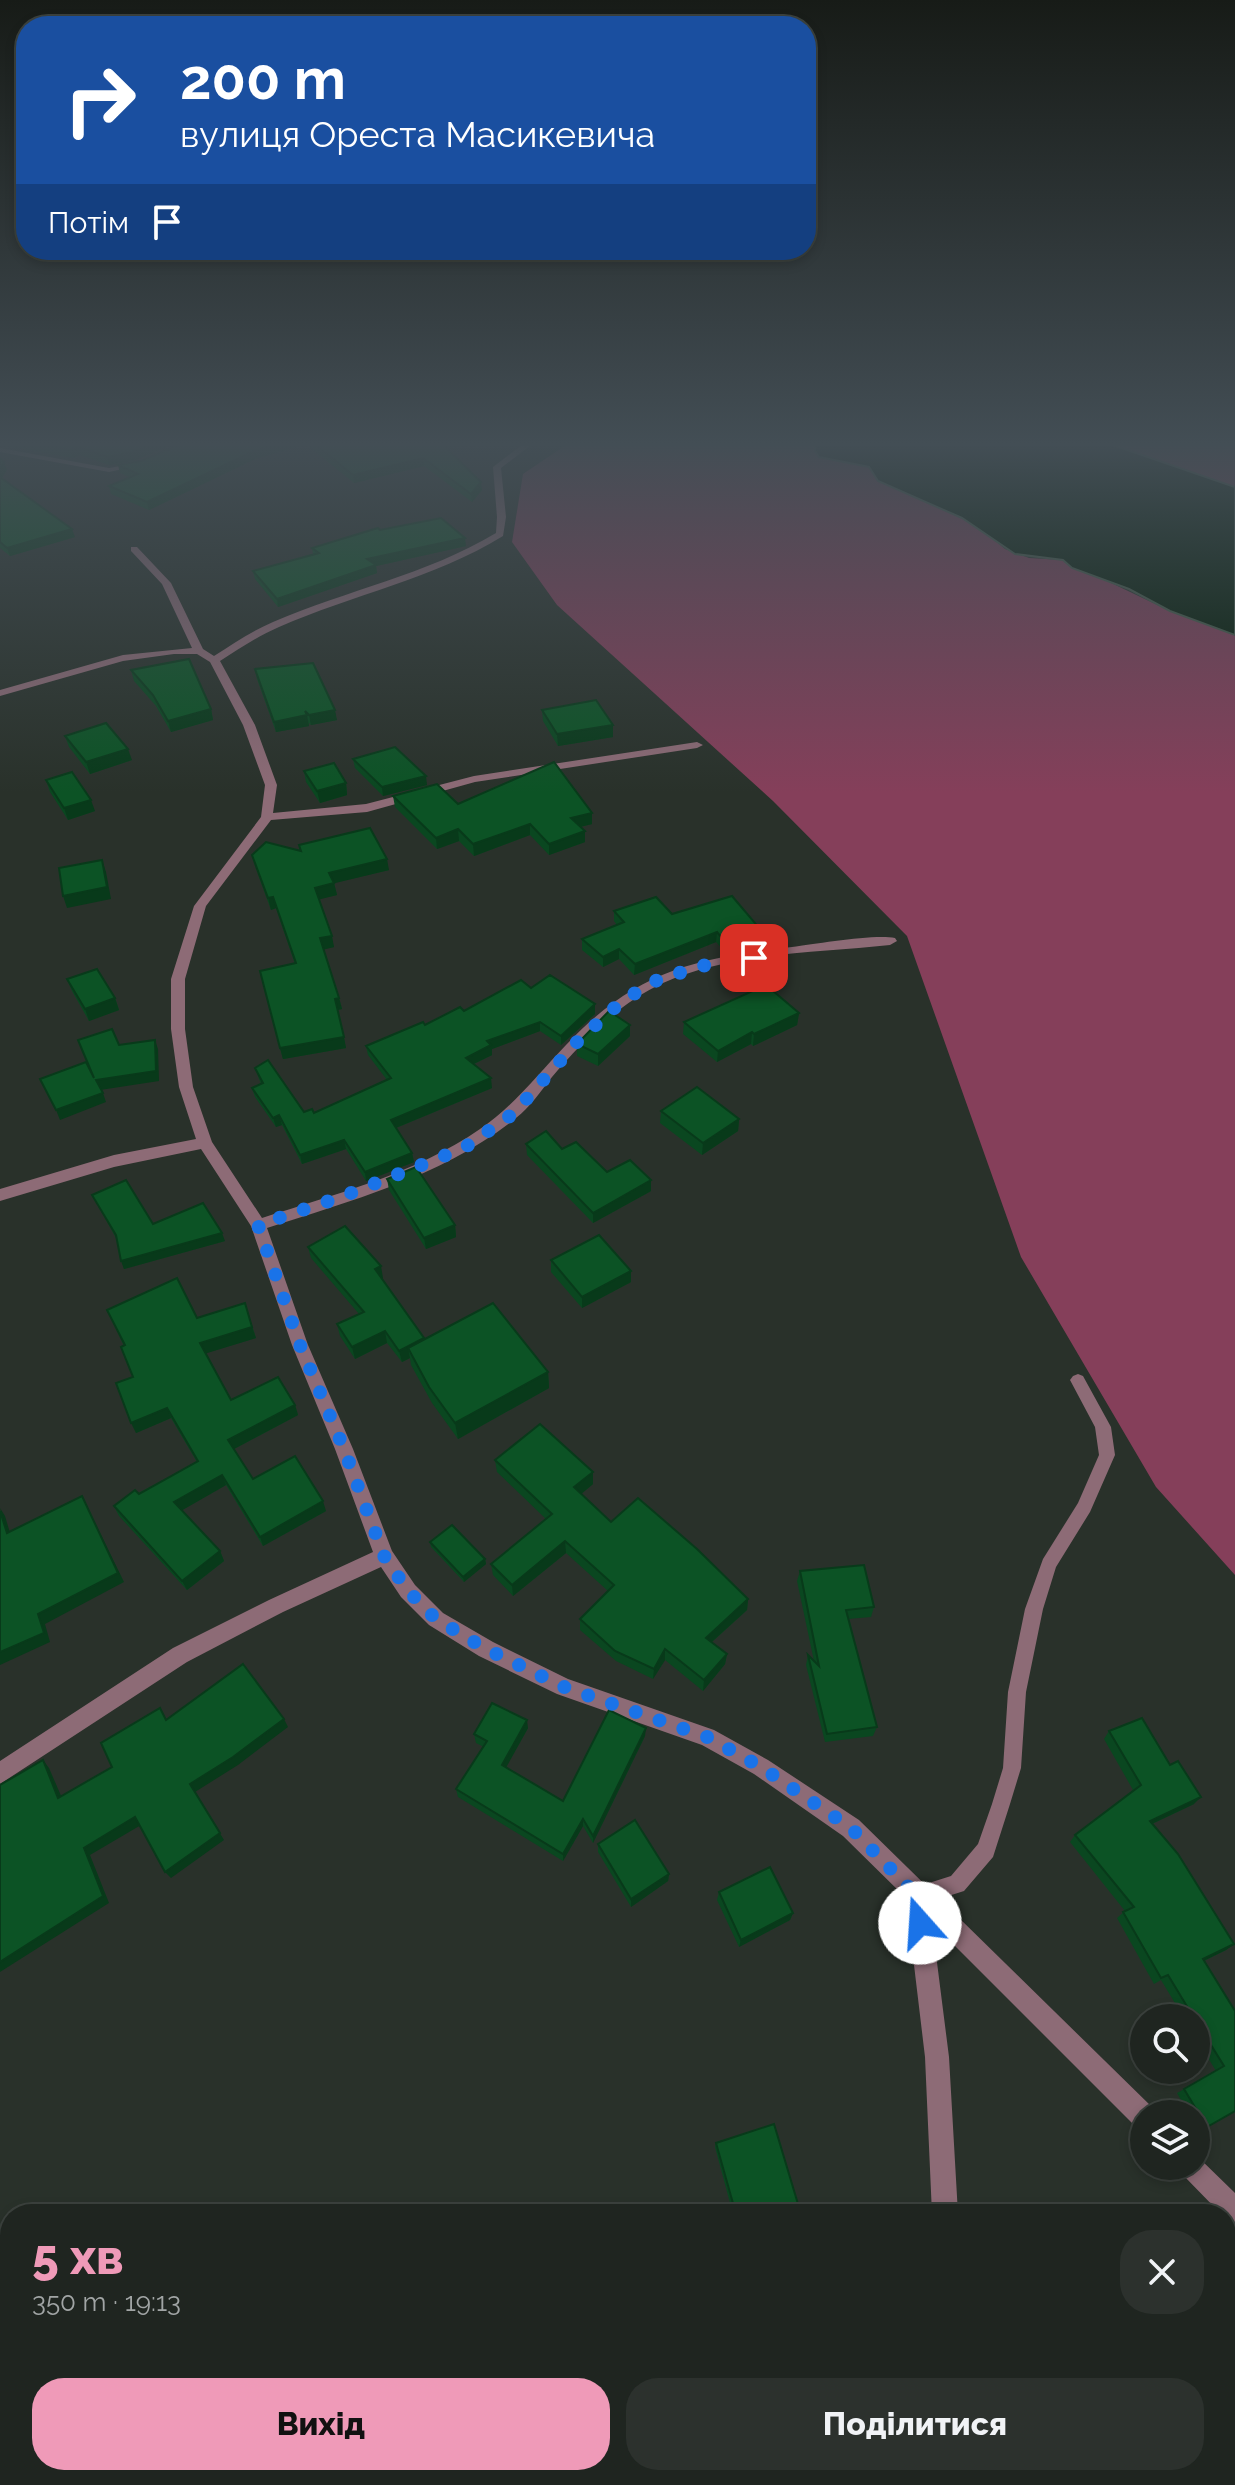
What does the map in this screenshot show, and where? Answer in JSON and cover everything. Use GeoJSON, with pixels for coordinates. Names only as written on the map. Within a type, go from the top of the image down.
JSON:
{"type":"FeatureCollection","features":[{"type":"Feature","properties":{"kind":"street"},"geometry":{"type":"LineString","coordinates":[[145,561],[166,583],[249,725],[271,785],[267,817],[200,906],[178,979],[178,1029],[186,1087],[205,1143],[258,1225],[300,1345],[344,1449],[384,1556],[408,1591],[436,1619],[486,1649],[564,1687],[707,1737],[761,1767],[851,1828],[1130,2103]]}},
{"type":"Feature","properties":{"kind":"street"},"geometry":{"type":"LineString","coordinates":[[0,693],[135,656],[177,650],[206,656],[279,624],[394,585],[449,561]]}},
{"type":"Feature","properties":{"kind":"street"},"geometry":{"type":"LineString","coordinates":[[267,817],[367,808],[474,779],[697,745]]}},
{"type":"Feature","properties":{"kind":"street"},"geometry":{"type":"LineString","coordinates":[[258,1225],[413,1171],[464,1148],[514,1113],[576,1043],[622,1001],[659,979],[706,965],[890,941]]}},
{"type":"Feature","properties":{"kind":"street"},"geometry":{"type":"LineString","coordinates":[[0,1195],[114,1161],[205,1143]]}},
{"type":"Feature","properties":{"kind":"street"},"geometry":{"type":"LineString","coordinates":[[0,1773],[180,1655],[384,1556]]}},
{"type":"Feature","properties":{"kind":"street"},"geometry":{"type":"LineString","coordinates":[[917,1896],[937,2057],[944,2204]]}},
{"type":"Feature","properties":{"kind":"street"},"geometry":{"type":"LineString","coordinates":[[1205,2180],[1228,2204]]}},
{"type":"Feature","properties":{"kind":"lane"},"geometry":{"type":"LineString","coordinates":[[917,1896],[957,1884],[986,1850],[1001,1804],[1012,1768],[1017,1692],[1034,1609],[1049,1564],[1084,1507],[1107,1455],[1103,1427],[1078,1380]]}},
{"type":"Feature","properties":{"kind":"shaded area"},"geometry":{"type":"Polygon","coordinates":[[[526,561],[1065,561],[1170,611],[1235,635],[1235,1575],[1156,1487],[1021,1257],[907,936],[773,801],[557,605],[526,561]]]}},
{"type":"Feature","properties":{"kind":"shaded area"},"geometry":{"type":"Polygon","coordinates":[[[1064,561],[1235,561],[1235,635],[1170,611],[1129,589],[1072,568],[1064,561]]]}},
{"type":"Feature","properties":{"kind":"building"},"geometry":{"type":"Polygon","coordinates":[[[290,561],[370,561],[376,565],[277,599],[253,571],[290,561]]]}},
{"type":"Feature","properties":{"kind":"building"},"geometry":{"type":"Polygon","coordinates":[[[189,659],[211,709],[168,721],[153,695],[131,670],[189,659]]]}},
{"type":"Feature","properties":{"kind":"building"},"geometry":{"type":"Polygon","coordinates":[[[313,663],[335,710],[309,715],[305,711],[307,715],[274,722],[255,669],[313,663]]]}},
{"type":"Feature","properties":{"kind":"building"},"geometry":{"type":"Polygon","coordinates":[[[596,700],[613,725],[557,734],[542,710],[596,700]]]}},
{"type":"Feature","properties":{"kind":"building"},"geometry":{"type":"Polygon","coordinates":[[[106,723],[128,749],[86,762],[65,736],[106,723]]]}},
{"type":"Feature","properties":{"kind":"building"},"geometry":{"type":"Polygon","coordinates":[[[395,747],[426,776],[382,787],[353,759],[395,747]]]}},
{"type":"Feature","properties":{"kind":"building"},"geometry":{"type":"Polygon","coordinates":[[[554,762],[592,813],[571,818],[585,831],[549,844],[530,824],[473,844],[458,829],[436,838],[393,796],[437,784],[458,804],[554,762]]]}},
{"type":"Feature","properties":{"kind":"building"},"geometry":{"type":"Polygon","coordinates":[[[334,763],[346,783],[317,791],[304,771],[334,763]]]}},
{"type":"Feature","properties":{"kind":"building"},"geometry":{"type":"Polygon","coordinates":[[[72,772],[91,800],[64,808],[46,780],[72,772]]]}},
{"type":"Feature","properties":{"kind":"building"},"geometry":{"type":"Polygon","coordinates":[[[370,828],[387,859],[329,873],[334,883],[315,888],[332,936],[320,938],[339,998],[335,999],[344,1037],[280,1048],[260,971],[296,963],[273,897],[268,898],[252,855],[266,842],[301,851],[299,845],[370,828]]]}},
{"type":"Feature","properties":{"kind":"building"},"geometry":{"type":"Polygon","coordinates":[[[102,860],[107,887],[63,896],[59,868],[102,860]]]}},
{"type":"Feature","properties":{"kind":"building"},"geometry":{"type":"Polygon","coordinates":[[[732,896],[765,935],[726,943],[717,932],[635,964],[619,949],[603,957],[582,939],[624,922],[614,911],[656,897],[672,914],[732,896]]]}},
{"type":"Feature","properties":{"kind":"building"},"geometry":{"type":"Polygon","coordinates":[[[97,969],[115,998],[85,1009],[67,979],[97,969]]]}},
{"type":"Feature","properties":{"kind":"building"},"geometry":{"type":"Polygon","coordinates":[[[550,975],[595,1004],[561,1036],[540,1022],[487,1041],[491,1045],[466,1058],[491,1078],[391,1120],[412,1153],[365,1172],[344,1140],[300,1155],[279,1115],[273,1118],[252,1088],[263,1083],[255,1068],[268,1060],[304,1112],[312,1109],[314,1113],[391,1078],[366,1046],[423,1022],[425,1025],[460,1007],[464,1011],[521,980],[531,988],[550,975]]]}},
{"type":"Feature","properties":{"kind":"building"},"geometry":{"type":"Polygon","coordinates":[[[766,985],[799,1013],[754,1034],[752,1032],[718,1051],[684,1022],[766,985]]]}},
{"type":"Feature","properties":{"kind":"building"},"geometry":{"type":"Polygon","coordinates":[[[609,1011],[630,1025],[598,1054],[577,1044],[609,1011]]]}},
{"type":"Feature","properties":{"kind":"building"},"geometry":{"type":"Polygon","coordinates":[[[112,1029],[119,1045],[155,1040],[156,1071],[96,1080],[103,1093],[56,1110],[40,1079],[86,1062],[94,1078],[78,1040],[112,1029]]]}},
{"type":"Feature","properties":{"kind":"building"},"geometry":{"type":"Polygon","coordinates":[[[697,1087],[739,1119],[703,1143],[661,1111],[697,1087]]]}},
{"type":"Feature","properties":{"kind":"building"},"geometry":{"type":"Polygon","coordinates":[[[546,1131],[562,1149],[576,1142],[607,1172],[630,1160],[651,1180],[593,1213],[526,1144],[546,1131]]]}},
{"type":"Feature","properties":{"kind":"building"},"geometry":{"type":"Polygon","coordinates":[[[416,1167],[455,1225],[424,1238],[387,1179],[416,1167]]]}},
{"type":"Feature","properties":{"kind":"building"},"geometry":{"type":"Polygon","coordinates":[[[126,1180],[153,1224],[203,1203],[222,1233],[121,1261],[116,1235],[92,1195],[126,1180]]]}},
{"type":"Feature","properties":{"kind":"building"},"geometry":{"type":"Polygon","coordinates":[[[345,1226],[381,1266],[375,1269],[424,1338],[399,1351],[385,1331],[352,1347],[337,1324],[364,1312],[308,1247],[345,1226]]]}},
{"type":"Feature","properties":{"kind":"building"},"geometry":{"type":"Polygon","coordinates":[[[599,1235],[631,1271],[582,1297],[551,1260],[599,1235]]]}},
{"type":"Feature","properties":{"kind":"building"},"geometry":{"type":"Polygon","coordinates":[[[177,1278],[197,1318],[245,1303],[252,1327],[200,1343],[231,1400],[278,1377],[295,1405],[228,1440],[253,1479],[295,1456],[323,1501],[260,1537],[222,1475],[174,1502],[220,1551],[182,1581],[114,1506],[135,1490],[139,1494],[198,1461],[167,1408],[131,1423],[116,1383],[133,1377],[121,1347],[125,1345],[107,1310],[177,1278]]]}},
{"type":"Feature","properties":{"kind":"building"},"geometry":{"type":"Polygon","coordinates":[[[493,1303],[548,1372],[455,1423],[429,1387],[408,1348],[493,1303]]]}},
{"type":"Feature","properties":{"kind":"building"},"geometry":{"type":"Polygon","coordinates":[[[540,1424],[593,1472],[574,1487],[611,1522],[638,1498],[748,1599],[706,1638],[727,1654],[704,1680],[665,1649],[654,1669],[615,1651],[580,1619],[614,1585],[565,1541],[512,1585],[491,1564],[552,1514],[495,1460],[540,1424]]]}},
{"type":"Feature","properties":{"kind":"building"},"geometry":{"type":"Polygon","coordinates":[[[82,1496],[118,1573],[38,1614],[44,1633],[0,1652],[0,1511],[7,1533],[82,1496]]]}},
{"type":"Feature","properties":{"kind":"building"},"geometry":{"type":"Polygon","coordinates":[[[452,1525],[485,1559],[463,1577],[430,1542],[452,1525]]]}},
{"type":"Feature","properties":{"kind":"building"},"geometry":{"type":"Polygon","coordinates":[[[864,1565],[874,1607],[846,1610],[877,1727],[827,1734],[808,1655],[819,1666],[800,1571],[864,1565]]]}},
{"type":"Feature","properties":{"kind":"building"},"geometry":{"type":"Polygon","coordinates":[[[243,1664],[284,1719],[190,1784],[220,1833],[165,1872],[135,1817],[84,1848],[103,1896],[0,1962],[0,1785],[43,1760],[58,1798],[112,1767],[101,1743],[160,1708],[166,1720],[243,1664]]]}},
{"type":"Feature","properties":{"kind":"building"},"geometry":{"type":"Polygon","coordinates":[[[492,1703],[527,1720],[502,1765],[563,1801],[609,1710],[646,1728],[593,1836],[583,1819],[563,1854],[456,1789],[487,1741],[474,1734],[492,1703]]]}},
{"type":"Feature","properties":{"kind":"building"},"geometry":{"type":"Polygon","coordinates":[[[1142,1718],[1170,1765],[1178,1761],[1201,1797],[1150,1821],[1178,1854],[1234,1944],[1203,1959],[1235,2011],[1235,2111],[1210,2125],[1210,2100],[1191,2100],[1184,2089],[1193,2084],[1210,2084],[1210,2074],[1224,2066],[1210,2044],[1210,2004],[1186,2004],[1168,1975],[1161,1978],[1123,1912],[1134,1907],[1075,1835],[1141,1785],[1109,1731],[1142,1718]]]}},
{"type":"Feature","properties":{"kind":"building"},"geometry":{"type":"Polygon","coordinates":[[[635,1820],[669,1874],[631,1899],[598,1844],[635,1820]]]}},
{"type":"Feature","properties":{"kind":"building"},"geometry":{"type":"Polygon","coordinates":[[[770,1867],[793,1913],[741,1940],[719,1892],[770,1867]]]}},
{"type":"Feature","properties":{"kind":"building"},"geometry":{"type":"Polygon","coordinates":[[[774,2124],[798,2204],[733,2204],[716,2143],[774,2124]]]}},
{"type":"Feature","properties":{"kind":"route"},"geometry":{"type":"LineString","coordinates":[[754,958],[706,965],[659,979],[622,1001],[576,1043],[514,1113],[464,1148],[427,1165],[258,1225],[300,1345],[344,1449],[384,1556],[408,1591],[436,1619],[486,1649],[564,1687],[640,1711],[707,1737],[761,1767],[851,1828],[917,1896],[920,1923]]}}]}
